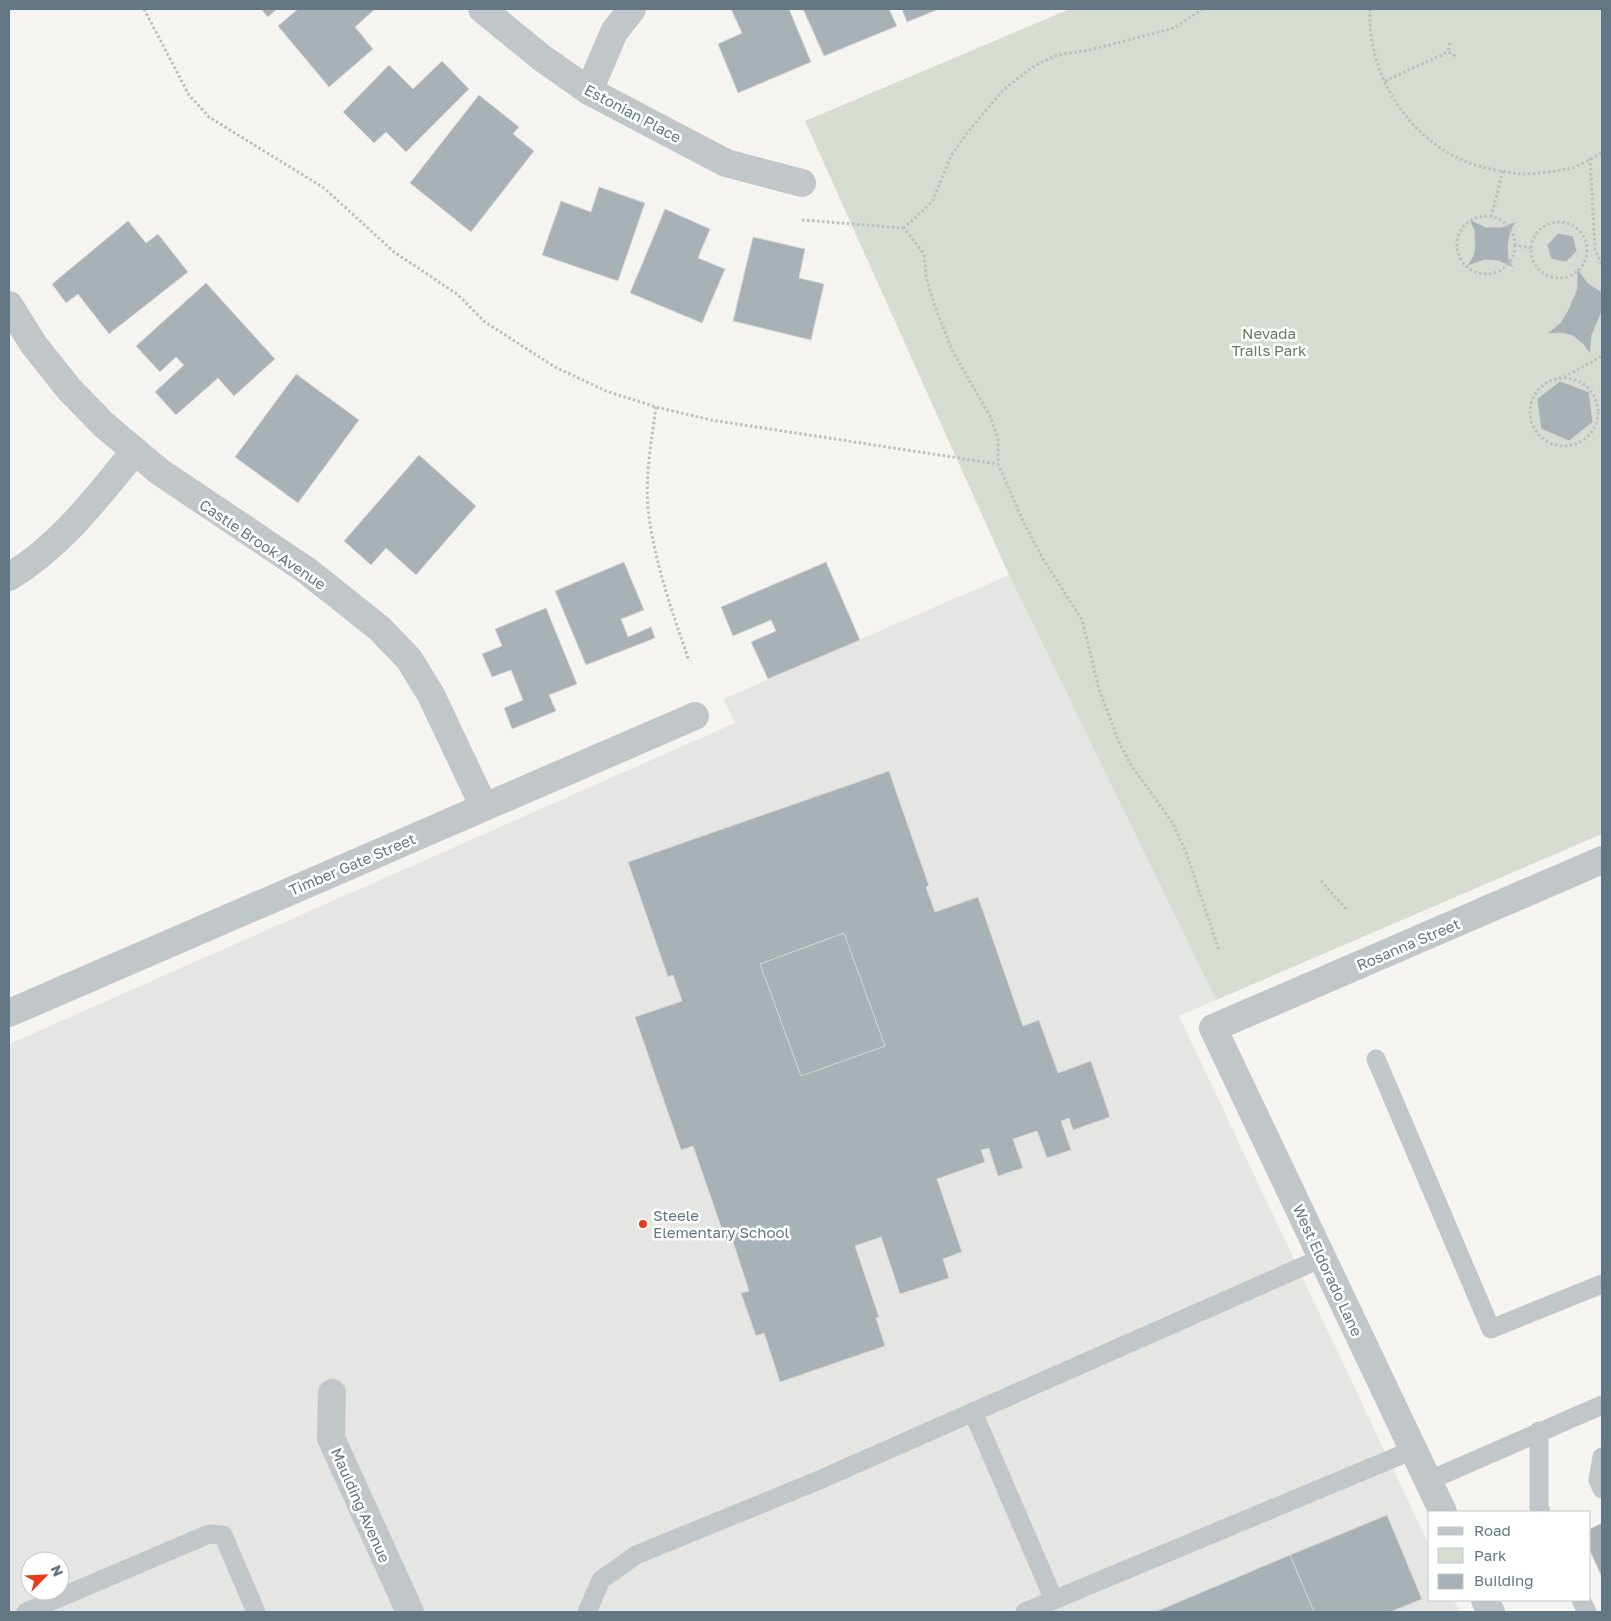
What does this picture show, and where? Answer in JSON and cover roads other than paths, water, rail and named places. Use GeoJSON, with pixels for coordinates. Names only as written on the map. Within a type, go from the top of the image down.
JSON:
{"type":"FeatureCollection","features":[{"type":"Feature","properties":{"kind":"street","name":"Estonian Place"},"geometry":{"type":"LineString","coordinates":[[482,9],[542,58],[589,91],[726,163],[802,183]]}},
{"type":"Feature","properties":{"kind":"street"},"geometry":{"type":"LineString","coordinates":[[589,91],[614,32],[632,9]]}},
{"type":"Feature","properties":{"kind":"street","name":"Castle Brook Avenue"},"geometry":{"type":"LineString","coordinates":[[9,305],[34,345],[70,389],[104,425],[160,472],[213,510],[306,570],[380,628],[409,659],[431,695],[484,807]]}},
{"type":"Feature","properties":{"kind":"street"},"geometry":{"type":"LineString","coordinates":[[9,577],[56,542],[135,451]]}},
{"type":"Feature","properties":{"kind":"street","name":"Timber Gate Street"},"geometry":{"type":"LineString","coordinates":[[9,1013],[695,716]]}},
{"type":"Feature","properties":{"kind":"street","name":"Rosanna Street"},"geometry":{"type":"LineString","coordinates":[[1213,1028],[1602,860]]}},
{"type":"Feature","properties":{"kind":"street","name":"West Eldorado Lane"},"geometry":{"type":"LineString","coordinates":[[1213,1028],[1443,1511]]}},
{"type":"Feature","properties":{"kind":"street","name":"Maulding Avenue"},"geometry":{"type":"LineString","coordinates":[[332,1393],[331,1438],[410,1612]]}},
{"type":"Feature","properties":{"kind":"street"},"geometry":{"type":"LineString","coordinates":[[1486,1601],[1492,1612]]}},
{"type":"Feature","properties":{"kind":"lane"},"geometry":{"type":"LineString","coordinates":[[1376,1059],[1491,1329],[1602,1284]]}},
{"type":"Feature","properties":{"kind":"lane"},"geometry":{"type":"LineString","coordinates":[[587,1612],[601,1580],[636,1555],[817,1481],[1322,1258]]}},
{"type":"Feature","properties":{"kind":"lane"},"geometry":{"type":"LineString","coordinates":[[1428,1481],[1539,1430],[1602,1405]]}},
{"type":"Feature","properties":{"kind":"lane"},"geometry":{"type":"LineString","coordinates":[[974,1412],[1054,1600]]}},
{"type":"Feature","properties":{"kind":"lane"},"geometry":{"type":"LineString","coordinates":[[1539,1430],[1539,1507],[1541,1511]]}},
{"type":"Feature","properties":{"kind":"lane"},"geometry":{"type":"LineString","coordinates":[[1025,1612],[1413,1450]]}},
{"type":"Feature","properties":{"kind":"lane"},"geometry":{"type":"LineString","coordinates":[[1602,1457],[1598,1480],[1602,1490]]}},
{"type":"Feature","properties":{"kind":"lane"},"geometry":{"type":"LineString","coordinates":[[26,1612],[209,1534],[223,1535],[256,1612]]}},
{"type":"Feature","properties":{"kind":"place","name":"Steele Elementary School"},"geometry":{"type":"Point","coordinates":[643,1224]}},
{"type":"Feature","properties":{"kind":"park label","name":"Nevada Trails Park"},"geometry":{"type":"Point","coordinates":[1269,342]}}]}
